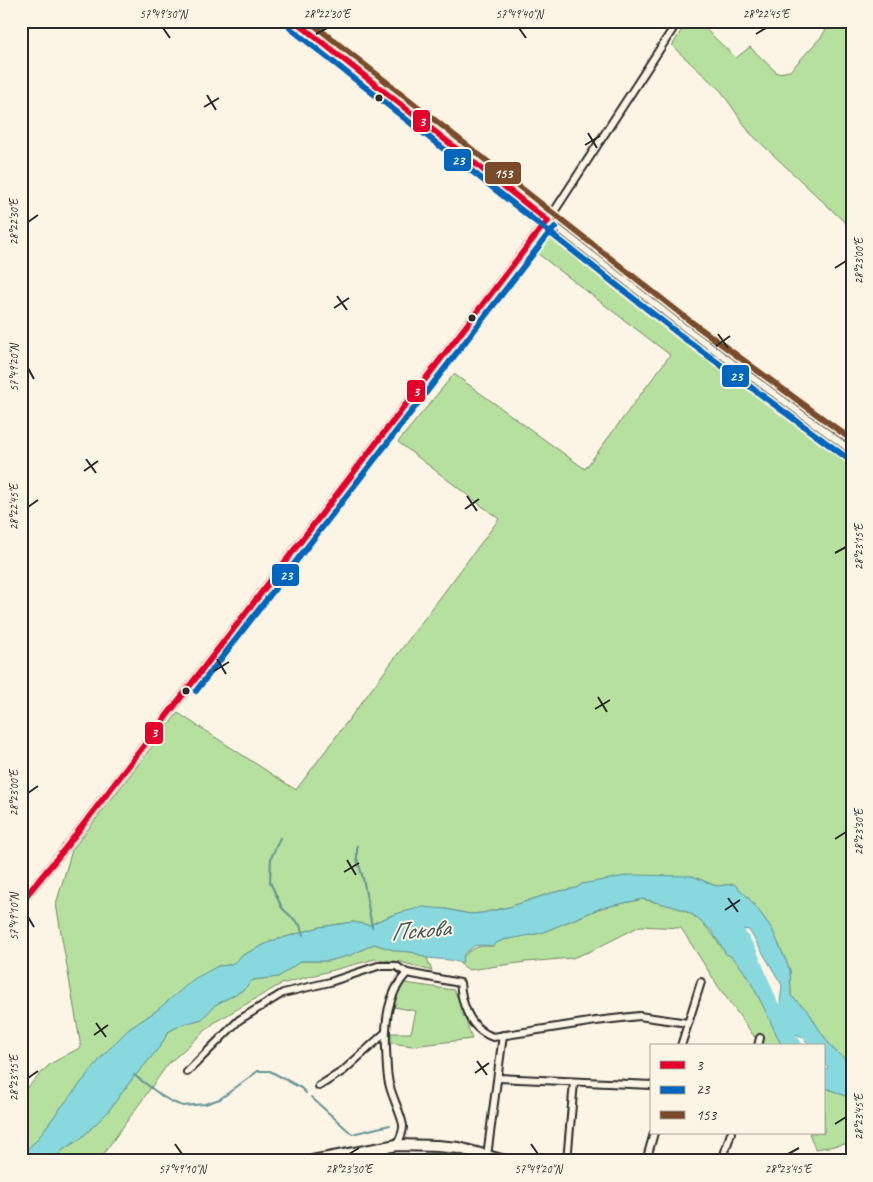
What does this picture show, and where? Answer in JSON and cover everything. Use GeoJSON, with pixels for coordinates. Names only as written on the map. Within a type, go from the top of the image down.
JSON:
{"type":"FeatureCollection","features":[{"type":"Feature","properties":{"kind":"main road"},"geometry":{"type":"LineString","coordinates":[[312,1161],[397,1145],[459,1148],[505,1161]]}},
{"type":"Feature","properties":{"kind":"street"},"geometry":{"type":"LineString","coordinates":[[295,21],[685,328],[852,451]]}},
{"type":"Feature","properties":{"kind":"street"},"geometry":{"type":"LineString","coordinates":[[21,902],[69,844],[548,221],[678,21]]}},
{"type":"Feature","properties":{"kind":"street"},"geometry":{"type":"LineString","coordinates":[[187,1072],[239,1020],[283,993],[330,982],[378,966],[396,966],[407,973],[460,983],[462,999],[469,1016],[480,1031],[493,1036],[596,1020],[639,1016],[688,1023]]}},
{"type":"Feature","properties":{"kind":"street"},"geometry":{"type":"LineString","coordinates":[[397,1145],[403,1123],[389,1084],[386,1067],[385,1033],[393,994],[407,973]]}},
{"type":"Feature","properties":{"kind":"street"},"geometry":{"type":"LineString","coordinates":[[682,1044],[701,982]]}},
{"type":"Feature","properties":{"kind":"street"},"geometry":{"type":"LineString","coordinates":[[319,1086],[343,1071],[385,1033]]}},
{"type":"Feature","properties":{"kind":"street"},"geometry":{"type":"LineString","coordinates":[[487,1156],[503,1035]]}},
{"type":"Feature","properties":{"kind":"street"},"geometry":{"type":"LineString","coordinates":[[758,1044],[760,1038]]}},
{"type":"Feature","properties":{"kind":"street"},"geometry":{"type":"LineString","coordinates":[[498,1078],[650,1085]]}},
{"type":"Feature","properties":{"kind":"street"},"geometry":{"type":"LineString","coordinates":[[567,1161],[574,1082]]}},
{"type":"Feature","properties":{"kind":"street"},"geometry":{"type":"LineString","coordinates":[[646,1161],[654,1134]]}},
{"type":"Feature","properties":{"kind":"street"},"geometry":{"type":"LineString","coordinates":[[722,1161],[731,1134]]}},
{"type":"Feature","properties":{"kind":"green space"},"geometry":{"type":"Polygon","coordinates":[[[687,21],[697,21],[736,58],[750,47],[777,73],[790,71],[822,36],[831,21],[852,21],[852,229],[750,133],[721,91],[672,46],[687,21]]]}},
{"type":"Feature","properties":{"kind":"green space"},"geometry":{"type":"Polygon","coordinates":[[[547,233],[552,233],[852,459],[852,1065],[833,1049],[808,1011],[791,996],[790,970],[772,929],[746,895],[734,884],[716,886],[692,876],[582,884],[576,888],[551,893],[509,907],[482,913],[470,914],[446,909],[395,914],[369,925],[353,922],[320,927],[272,941],[241,956],[236,962],[218,966],[128,1030],[106,1052],[36,1141],[21,1155],[21,1094],[50,1064],[81,1047],[56,904],[72,850],[178,713],[296,790],[499,519],[398,442],[454,374],[585,469],[670,355],[533,250],[547,233]]]}},
{"type":"Feature","properties":{"kind":"green space"},"geometry":{"type":"Polygon","coordinates":[[[643,899],[680,909],[698,919],[713,935],[726,954],[733,958],[741,967],[781,1044],[760,1044],[718,986],[681,928],[640,926],[591,951],[572,958],[469,970],[459,963],[473,949],[481,946],[492,946],[503,940],[541,933],[601,908],[643,899]]]}},
{"type":"Feature","properties":{"kind":"green space"},"geometry":{"type":"Polygon","coordinates":[[[374,944],[397,951],[412,952],[427,958],[432,971],[401,962],[375,959],[281,984],[215,1022],[168,1064],[99,1160],[52,1161],[63,1150],[81,1138],[107,1113],[132,1079],[161,1045],[168,1032],[181,1025],[202,1019],[215,1005],[243,990],[253,980],[278,977],[301,961],[328,961],[351,955],[374,944]]]}},
{"type":"Feature","properties":{"kind":"green space"},"geometry":{"type":"Polygon","coordinates":[[[405,983],[454,990],[472,1039],[412,1046],[391,1043],[391,1033],[411,1033],[416,1011],[394,1007],[395,997],[405,983]]]}},
{"type":"Feature","properties":{"kind":"green space"},"geometry":{"type":"Polygon","coordinates":[[[826,1088],[852,1099],[852,1143],[815,1149],[809,1134],[826,1134],[826,1088]]]}},
{"type":"Feature","properties":{"kind":"water"},"geometry":{"type":"Polygon","coordinates":[[[631,875],[692,876],[716,886],[734,884],[746,895],[772,929],[790,970],[791,996],[808,1011],[833,1049],[852,1065],[852,1099],[826,1088],[826,1069],[828,1068],[826,1066],[826,1044],[809,1044],[801,1036],[793,1033],[791,1035],[795,1044],[781,1044],[749,980],[741,968],[726,954],[712,931],[686,911],[643,899],[601,908],[541,933],[503,940],[492,946],[474,946],[464,954],[462,963],[427,958],[412,952],[397,951],[374,944],[351,955],[328,961],[301,961],[278,977],[253,980],[243,990],[215,1005],[202,1019],[181,1025],[168,1032],[161,1045],[132,1079],[107,1113],[81,1138],[63,1150],[52,1161],[21,1161],[21,1155],[36,1141],[106,1052],[128,1030],[156,1011],[194,979],[218,966],[236,962],[241,956],[272,941],[320,927],[353,922],[369,925],[395,914],[423,907],[470,914],[482,913],[509,907],[551,893],[576,888],[582,884],[631,875]],[[742,929],[743,947],[758,962],[765,988],[770,1001],[774,1004],[778,1005],[780,1003],[782,985],[749,930],[742,929]]]}},
{"type":"Feature","properties":{"kind":"waterway"},"geometry":{"type":"LineString","coordinates":[[280,838],[271,858],[270,882],[282,908],[300,925],[303,935]]}},
{"type":"Feature","properties":{"kind":"waterway"},"geometry":{"type":"LineString","coordinates":[[357,846],[357,859],[363,878],[372,927]]}},
{"type":"Feature","properties":{"kind":"waterway","name":"Пскова"},"geometry":{"type":"LineString","coordinates":[[735,926],[751,951],[777,1015]]}},
{"type":"Feature","properties":{"kind":"waterway","name":"Пскова"},"geometry":{"type":"LineString","coordinates":[[786,1028],[796,1044]]}},
{"type":"Feature","properties":{"kind":"waterway"},"geometry":{"type":"LineString","coordinates":[[134,1075],[162,1096],[183,1106],[205,1104],[220,1099],[258,1071],[270,1071],[301,1088],[306,1093]]}},
{"type":"Feature","properties":{"kind":"waterway"},"geometry":{"type":"LineString","coordinates":[[311,1097],[352,1134],[390,1125]]}},
{"type":"Feature","properties":{"kind":"transit line","name":"3"},"geometry":{"type":"LineString","coordinates":[[295,21],[548,221]]}},
{"type":"Feature","properties":{"kind":"transit line","name":"153"},"geometry":{"type":"LineString","coordinates":[[309,21],[690,321],[852,440]]}},
{"type":"Feature","properties":{"kind":"transit line","name":"23"},"geometry":{"type":"LineString","coordinates":[[290,28],[680,335],[847,458]]}},
{"type":"Feature","properties":{"kind":"transit line","name":"3"},"geometry":{"type":"LineString","coordinates":[[21,902],[63,851],[548,221]]}},
{"type":"Feature","properties":{"kind":"transit line","name":"23"},"geometry":{"type":"LineString","coordinates":[[196,691],[555,227]]}}]}
